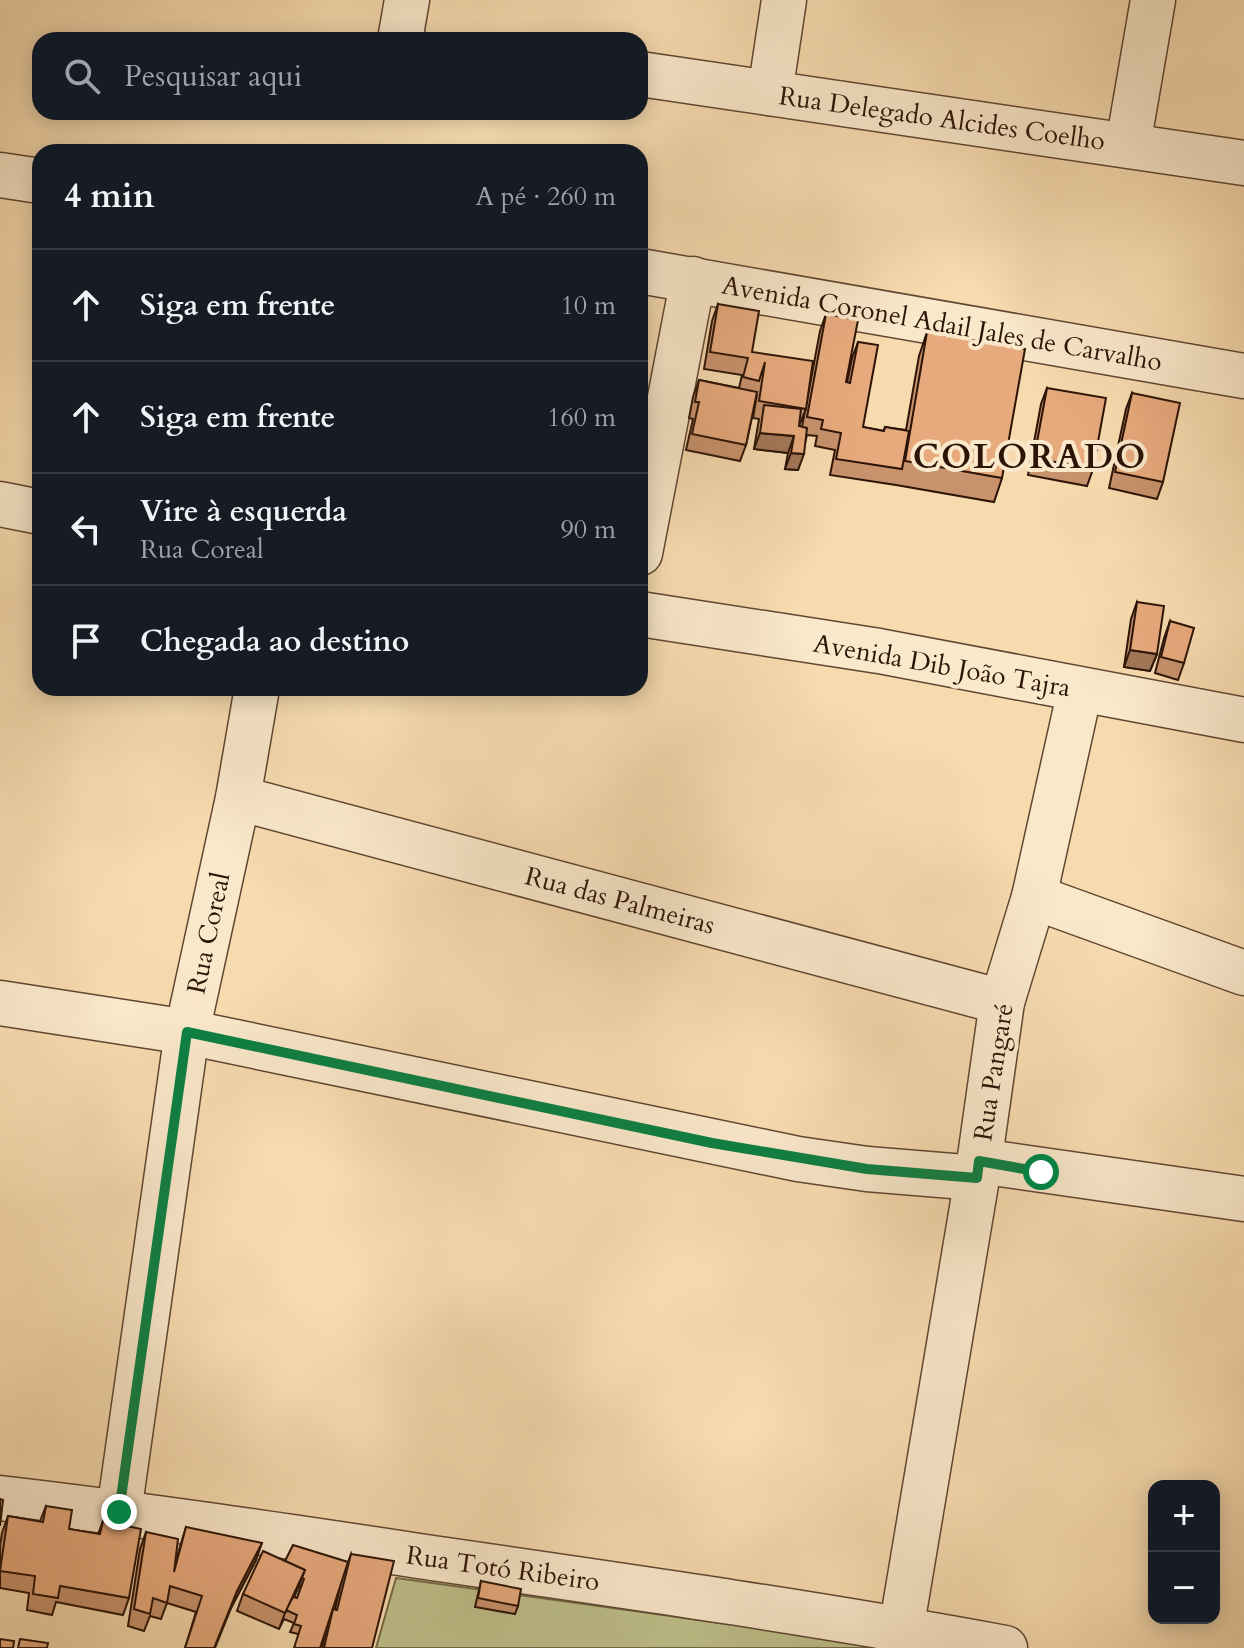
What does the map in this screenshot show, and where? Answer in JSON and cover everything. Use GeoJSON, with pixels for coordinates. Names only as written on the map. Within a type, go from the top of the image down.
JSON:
{"type":"FeatureCollection","features":[{"type":"Feature","properties":{"kind":"street"},"geometry":{"type":"LineString","coordinates":[[403,32],[407,0]]}},
{"type":"Feature","properties":{"kind":"street"},"geometry":{"type":"LineString","coordinates":[[770,93],[784,0]]}},
{"type":"Feature","properties":{"kind":"street"},"geometry":{"type":"LineString","coordinates":[[1128,145],[1153,0]]}},
{"type":"Feature","properties":{"kind":"street","name":"Rua Delegado Alcides Coelho"},"geometry":{"type":"LineString","coordinates":[[648,75],[1244,163]]}},
{"type":"Feature","properties":{"kind":"street"},"geometry":{"type":"LineString","coordinates":[[0,175],[32,180]]}},
{"type":"Feature","properties":{"kind":"street","name":"Avenida Coronel Adail Jales de Carvalho"},"geometry":{"type":"LineString","coordinates":[[648,272],[1244,376]]}},
{"type":"Feature","properties":{"kind":"street"},"geometry":{"type":"LineString","coordinates":[[648,512],[693,279]]}},
{"type":"Feature","properties":{"kind":"street"},"geometry":{"type":"LineString","coordinates":[[0,504],[32,510]]}},
{"type":"Feature","properties":{"kind":"street","name":"Avenida Dib João Tajra"},"geometry":{"type":"LineString","coordinates":[[648,615],[879,651],[1244,720]]}},
{"type":"Feature","properties":{"kind":"street","name":"Rua Pangaré"},"geometry":{"type":"LineString","coordinates":[[900,1638],[978,1170],[1002,1002],[1034,897],[1080,690]]}},
{"type":"Feature","properties":{"kind":"street","name":"Rua Coreal"},"geometry":{"type":"LineString","coordinates":[[119,1512],[187,1032],[238,798],[256,696]]}},
{"type":"Feature","properties":{"kind":"street","name":"Rua das Palmeiras"},"geometry":{"type":"LineString","coordinates":[[238,798],[1002,1002]]}},
{"type":"Feature","properties":{"kind":"street"},"geometry":{"type":"LineString","coordinates":[[1034,897],[1244,973]]}},
{"type":"Feature","properties":{"kind":"street"},"geometry":{"type":"LineString","coordinates":[[0,1003],[187,1032],[755,1151],[867,1169],[978,1170],[1244,1199]]}},
{"type":"Feature","properties":{"kind":"street","name":"Rua Totó Ribeiro"},"geometry":{"type":"LineString","coordinates":[[0,1498],[119,1512],[900,1638],[1005,1648]]}},
{"type":"Feature","properties":{"kind":"green space"},"geometry":{"type":"Polygon","coordinates":[[[396,1578],[880,1645],[879,1648],[376,1648],[396,1578]]]}},
{"type":"Feature","properties":{"kind":"building"},"geometry":{"type":"Polygon","coordinates":[[[718,304],[759,311],[752,352],[813,361],[806,409],[759,401],[765,362],[759,381],[743,377],[748,358],[710,352],[718,304]]]}},
{"type":"Feature","properties":{"kind":"building"},"geometry":{"type":"Polygon","coordinates":[[[826,314],[858,320],[846,382],[850,383],[858,342],[878,345],[863,427],[909,431],[902,469],[836,459],[841,433],[821,429],[823,420],[807,417],[826,314]]]}},
{"type":"Feature","properties":{"kind":"building"},"geometry":{"type":"Polygon","coordinates":[[[927,332],[1025,349],[1002,478],[905,461],[927,332]]]}},
{"type":"Feature","properties":{"kind":"building"},"geometry":{"type":"Polygon","coordinates":[[[699,380],[757,392],[746,445],[692,434],[699,402],[695,402],[699,380]]]}},
{"type":"Feature","properties":{"kind":"building"},"geometry":{"type":"Polygon","coordinates":[[[1047,388],[1106,398],[1093,469],[1034,458],[1047,388]]]}},
{"type":"Feature","properties":{"kind":"building"},"geometry":{"type":"Polygon","coordinates":[[[1132,393],[1180,403],[1163,482],[1115,472],[1132,393]]]}},
{"type":"Feature","properties":{"kind":"building"},"geometry":{"type":"Polygon","coordinates":[[[764,405],[801,409],[799,426],[807,428],[804,454],[791,453],[794,436],[760,433],[764,405]]]}},
{"type":"Feature","properties":{"kind":"building"},"geometry":{"type":"Polygon","coordinates":[[[1137,602],[1164,606],[1157,654],[1130,650],[1137,602]]]}},
{"type":"Feature","properties":{"kind":"building"},"geometry":{"type":"Polygon","coordinates":[[[1170,621],[1194,628],[1184,663],[1161,657],[1170,621]]]}},
{"type":"Feature","properties":{"kind":"building"},"geometry":{"type":"Polygon","coordinates":[[[0,1499],[3,1500],[0,1526],[0,1499]]]}},
{"type":"Feature","properties":{"kind":"building"},"geometry":{"type":"Polygon","coordinates":[[[46,1506],[72,1510],[69,1529],[100,1534],[103,1521],[141,1529],[129,1598],[60,1586],[58,1598],[33,1594],[35,1576],[0,1571],[8,1516],[43,1522],[46,1506]]]}},
{"type":"Feature","properties":{"kind":"building"},"geometry":{"type":"Polygon","coordinates":[[[186,1527],[262,1543],[237,1591],[214,1648],[185,1648],[202,1596],[170,1586],[167,1603],[153,1598],[150,1614],[134,1609],[146,1532],[178,1539],[174,1572],[186,1527]]]}},
{"type":"Feature","properties":{"kind":"building"},"geometry":{"type":"Polygon","coordinates":[[[293,1545],[348,1562],[320,1648],[294,1648],[301,1626],[294,1624],[297,1615],[286,1610],[293,1597],[297,1598],[305,1570],[285,1561],[293,1545]]]}},
{"type":"Feature","properties":{"kind":"building"},"geometry":{"type":"Polygon","coordinates":[[[263,1551],[305,1570],[285,1613],[243,1594],[263,1551]]]}},
{"type":"Feature","properties":{"kind":"building"},"geometry":{"type":"Polygon","coordinates":[[[351,1554],[394,1561],[372,1648],[324,1648],[333,1609],[337,1610],[351,1554]]]}},
{"type":"Feature","properties":{"kind":"building"},"geometry":{"type":"Polygon","coordinates":[[[481,1581],[521,1589],[518,1606],[478,1598],[481,1581]]]}},
{"type":"Feature","properties":{"kind":"building"},"geometry":{"type":"Polygon","coordinates":[[[0,1639],[14,1641],[13,1648],[0,1648],[0,1639]]]}},
{"type":"Feature","properties":{"kind":"building"},"geometry":{"type":"Polygon","coordinates":[[[20,1639],[48,1643],[47,1648],[18,1648],[20,1639]]]}},
{"type":"Feature","properties":{"kind":"district","name":"COLORADO"},"geometry":{"type":"Point","coordinates":[1030,456]}},
{"type":"Feature","properties":{"kind":"route"},"geometry":{"type":"LineString","coordinates":[[119,1512],[187,1032],[798,1159],[867,1169],[977,1178],[979,1161],[1041,1172]]}}]}
